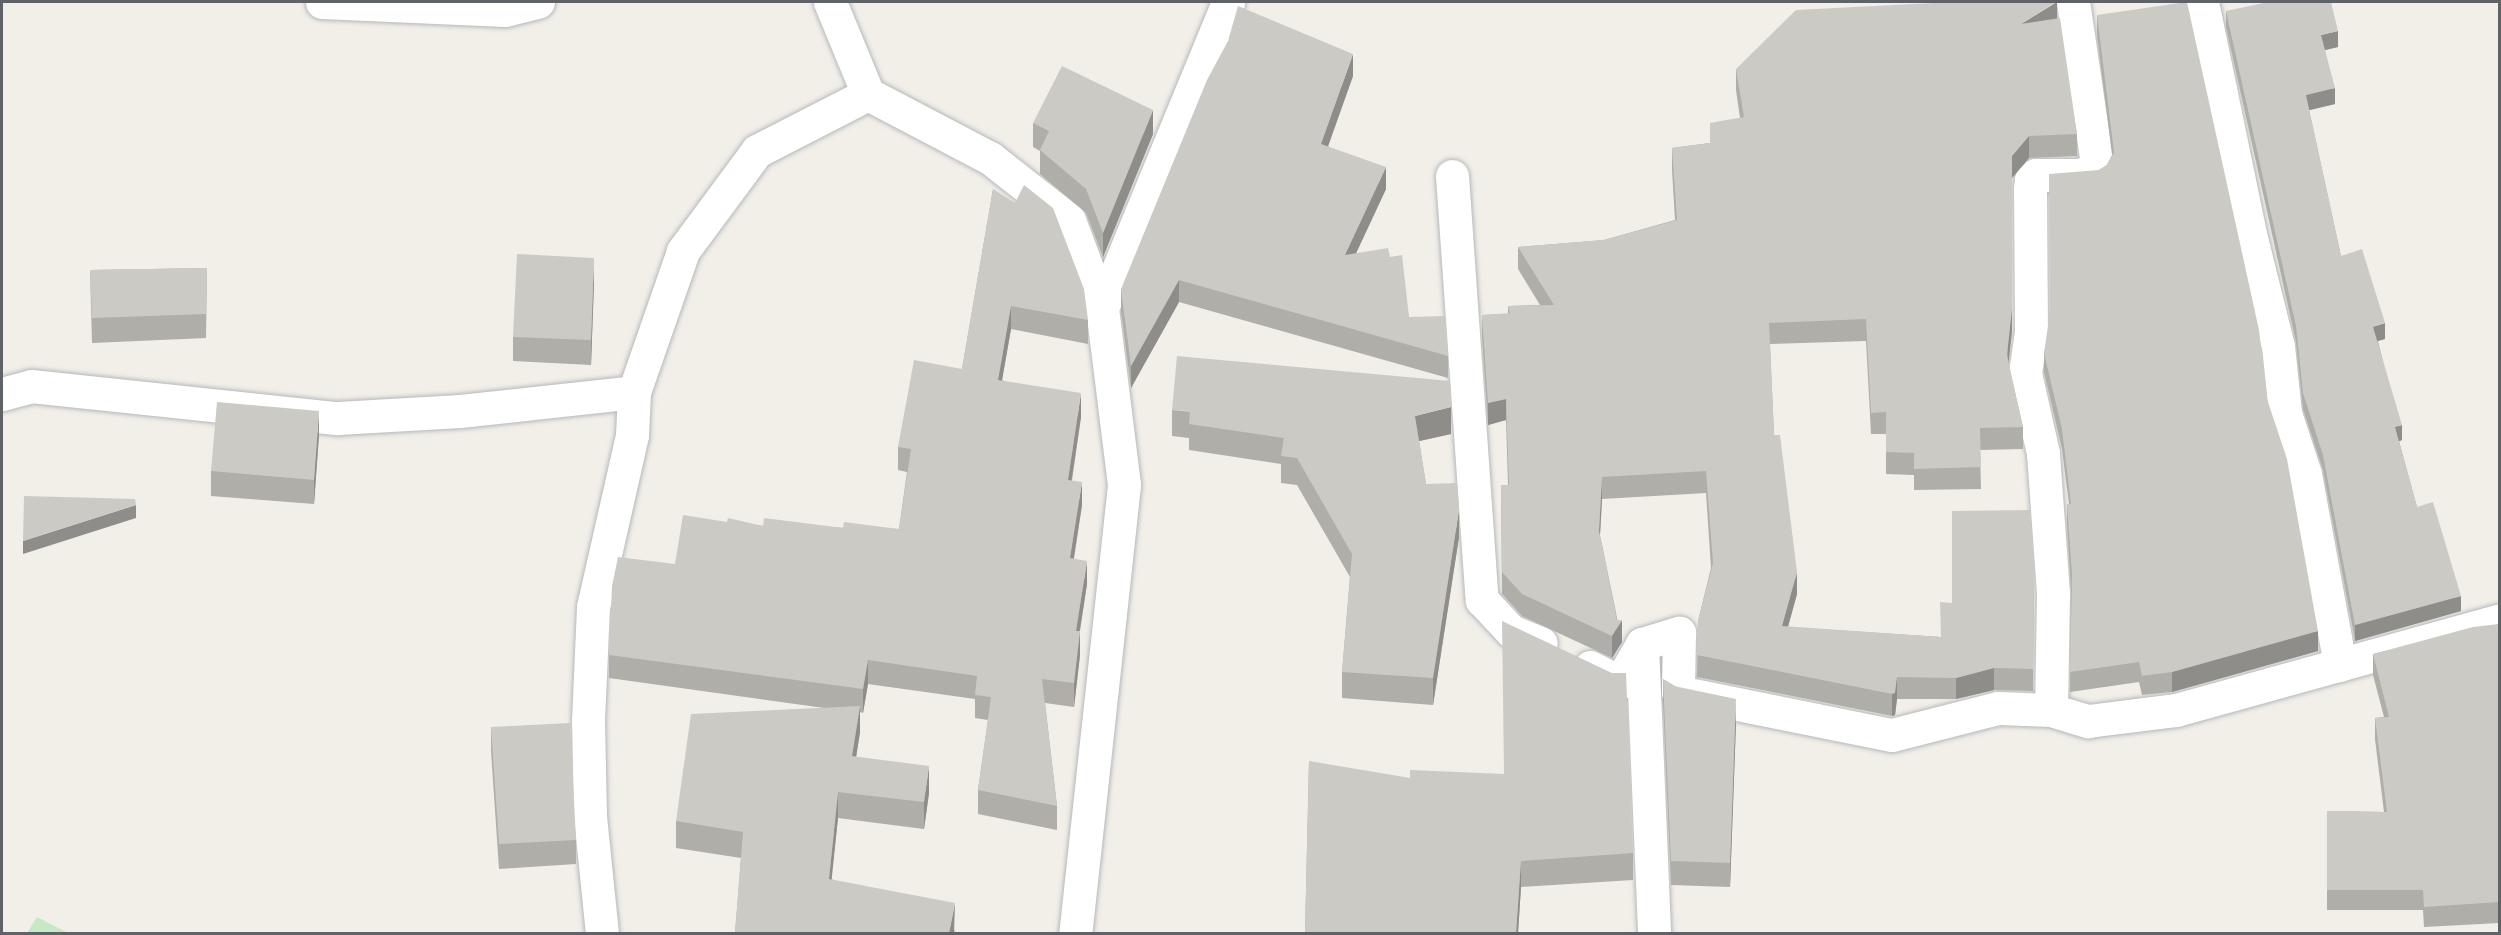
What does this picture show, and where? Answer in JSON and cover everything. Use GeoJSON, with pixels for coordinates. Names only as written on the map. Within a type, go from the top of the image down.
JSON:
{"type":"FeatureCollection","features":[{"type":"Feature","properties":{"kind":"street"},"geometry":{"type":"LineString","coordinates":[[322,2],[505,9],[538,2]]}},
{"type":"Feature","properties":{"kind":"street"},"geometry":{"type":"LineString","coordinates":[[830,2],[868,94],[990,159],[1069,220],[1102,308],[1124,485],[1075,933]]}},
{"type":"Feature","properties":{"kind":"street"},"geometry":{"type":"LineString","coordinates":[[1102,308],[1228,2]]}},
{"type":"Feature","properties":{"kind":"street"},"geometry":{"type":"LineString","coordinates":[[2051,710],[2053,593],[2043,453],[2025,373],[2031,332],[2030,189],[2031,180],[2036,175],[2078,175],[2094,171],[2097,165],[2073,2]]}},
{"type":"Feature","properties":{"kind":"street"},"geometry":{"type":"LineString","coordinates":[[2202,2],[2251,238],[2278,346],[2285,413],[2306,474],[2340,665]]}},
{"type":"Feature","properties":{"kind":"street"},"geometry":{"type":"LineString","coordinates":[[602,933],[590,815],[588,744],[593,607],[632,435],[634,392],[683,251],[757,151],[868,94]]}},
{"type":"Feature","properties":{"kind":"street"},"geometry":{"type":"LineString","coordinates":[[1452,176],[1482,600],[1511,631],[1620,682],[1642,644],[1679,633],[1678,692],[1892,735],[1998,708],[2051,710],[2088,721],[2176,710],[2499,620]]}},
{"type":"Feature","properties":{"kind":"street"},"geometry":{"type":"LineString","coordinates":[[2,394],[31,386],[338,418],[460,411],[634,392]]}},
{"type":"Feature","properties":{"kind":"street"},"geometry":{"type":"LineString","coordinates":[[1642,644],[1654,933]]}},
{"type":"Feature","properties":{"kind":"green space"},"geometry":{"type":"Polygon","coordinates":[[[37,917],[68,933],[27,933],[37,917]]]}},
{"type":"Feature","properties":{"kind":"building"},"geometry":{"type":"Polygon","coordinates":[[[1953,2],[2056,2],[2021,24],[2060,18],[2077,134],[2029,136],[2012,156],[2012,309],[2007,355],[2023,427],[1980,428],[1981,467],[1914,469],[1914,453],[1886,452],[1886,412],[1871,413],[1866,319],[1769,323],[1774,435],[1780,435],[1797,572],[1782,626],[1941,637],[1940,602],[1952,603],[1952,511],[2030,510],[2034,572],[2033,669],[1994,668],[1956,678],[1897,677],[1895,693],[1892,694],[1697,655],[1698,621],[1713,563],[1706,471],[1602,477],[1599,531],[1617,620],[1622,620],[1612,636],[1522,594],[1502,572],[1501,485],[1509,485],[1506,399],[1488,403],[1482,315],[1510,313],[1508,306],[1554,305],[1518,247],[1604,240],[1677,220],[1672,148],[1710,143],[1710,123],[1744,117],[1736,69],[1796,10],[1953,2]]]}},
{"type":"Feature","properties":{"kind":"building"},"geometry":{"type":"Polygon","coordinates":[[[2187,2],[2259,330],[2267,399],[2287,459],[2318,631],[2172,672],[2142,676],[2139,662],[2070,672],[2072,574],[2067,504],[2071,504],[2062,429],[2044,353],[2050,312],[2049,174],[2099,170],[2107,165],[2114,152],[2097,15],[2187,2]]]}},
{"type":"Feature","properties":{"kind":"building"},"geometry":{"type":"Polygon","coordinates":[[[2268,2],[2331,2],[2338,31],[2321,35],[2335,88],[2306,95],[2341,256],[2362,249],[2385,323],[2373,327],[2402,425],[2395,427],[2417,507],[2433,502],[2461,596],[2355,625],[2323,455],[2303,393],[2296,326],[2226,11],[2268,2]]]}},
{"type":"Feature","properties":{"kind":"building"},"geometry":{"type":"Polygon","coordinates":[[[1238,6],[1353,54],[1321,144],[1386,167],[1345,255],[1388,248],[1390,257],[1402,255],[1409,317],[1445,316],[1448,356],[1179,280],[1131,366],[1121,289],[1207,80],[1228,41],[1238,6]]]}},
{"type":"Feature","properties":{"kind":"building"},"geometry":{"type":"Polygon","coordinates":[[[1062,66],[1153,110],[1103,233],[1086,189],[1040,150],[1049,131],[1033,123],[1062,66]]]}},
{"type":"Feature","properties":{"kind":"building"},"geometry":{"type":"Polygon","coordinates":[[[1024,185],[1053,208],[1084,289],[1088,320],[1011,306],[998,380],[1081,393],[1068,480],[1082,482],[1070,558],[1087,561],[1076,631],[1080,631],[1074,683],[1042,679],[1057,806],[978,790],[991,697],[975,695],[977,676],[868,660],[863,689],[609,655],[612,586],[618,557],[675,564],[683,515],[727,522],[728,518],[763,526],[764,518],[843,528],[844,522],[899,529],[911,449],[898,447],[914,360],[962,369],[993,189],[1015,203],[1024,185]]]}},
{"type":"Feature","properties":{"kind":"building"},"geometry":{"type":"Polygon","coordinates":[[[517,254],[594,258],[591,340],[513,337],[517,254]]]}},
{"type":"Feature","properties":{"kind":"building"},"geometry":{"type":"Polygon","coordinates":[[[207,268],[206,314],[92,318],[90,270],[207,268]]]}},
{"type":"Feature","properties":{"kind":"building"},"geometry":{"type":"Polygon","coordinates":[[[1177,356],[1450,381],[1451,407],[1415,416],[1426,484],[1457,483],[1459,510],[1433,678],[1342,672],[1352,554],[1297,458],[1281,456],[1284,438],[1189,424],[1190,411],[1172,410],[1177,356]]]}},
{"type":"Feature","properties":{"kind":"building"},"geometry":{"type":"Polygon","coordinates":[[[217,402],[319,411],[314,480],[211,471],[217,402]]]}},
{"type":"Feature","properties":{"kind":"building"},"geometry":{"type":"Polygon","coordinates":[[[24,496],[135,499],[136,505],[23,541],[24,496]]]}},
{"type":"Feature","properties":{"kind":"building"},"geometry":{"type":"Polygon","coordinates":[[[1502,621],[1612,673],[1626,673],[1633,853],[1521,861],[1516,933],[1305,933],[1309,761],[1410,778],[1410,770],[1504,774],[1502,621]]]}},
{"type":"Feature","properties":{"kind":"building"},"geometry":{"type":"Polygon","coordinates":[[[2499,624],[2499,902],[2424,907],[2423,890],[2327,890],[2327,811],[2387,812],[2375,718],[2389,717],[2373,654],[2473,627],[2499,624]]]}},
{"type":"Feature","properties":{"kind":"building"},"geometry":{"type":"Polygon","coordinates":[[[1663,679],[1674,686],[1736,699],[1730,863],[1671,861],[1663,679]]]}},
{"type":"Feature","properties":{"kind":"building"},"geometry":{"type":"Polygon","coordinates":[[[860,706],[852,756],[929,766],[924,802],[838,792],[829,879],[955,903],[949,933],[735,933],[743,832],[676,821],[691,714],[860,706]]]}},
{"type":"Feature","properties":{"kind":"building"},"geometry":{"type":"Polygon","coordinates":[[[570,723],[576,840],[499,844],[491,727],[570,723]]]}}]}
